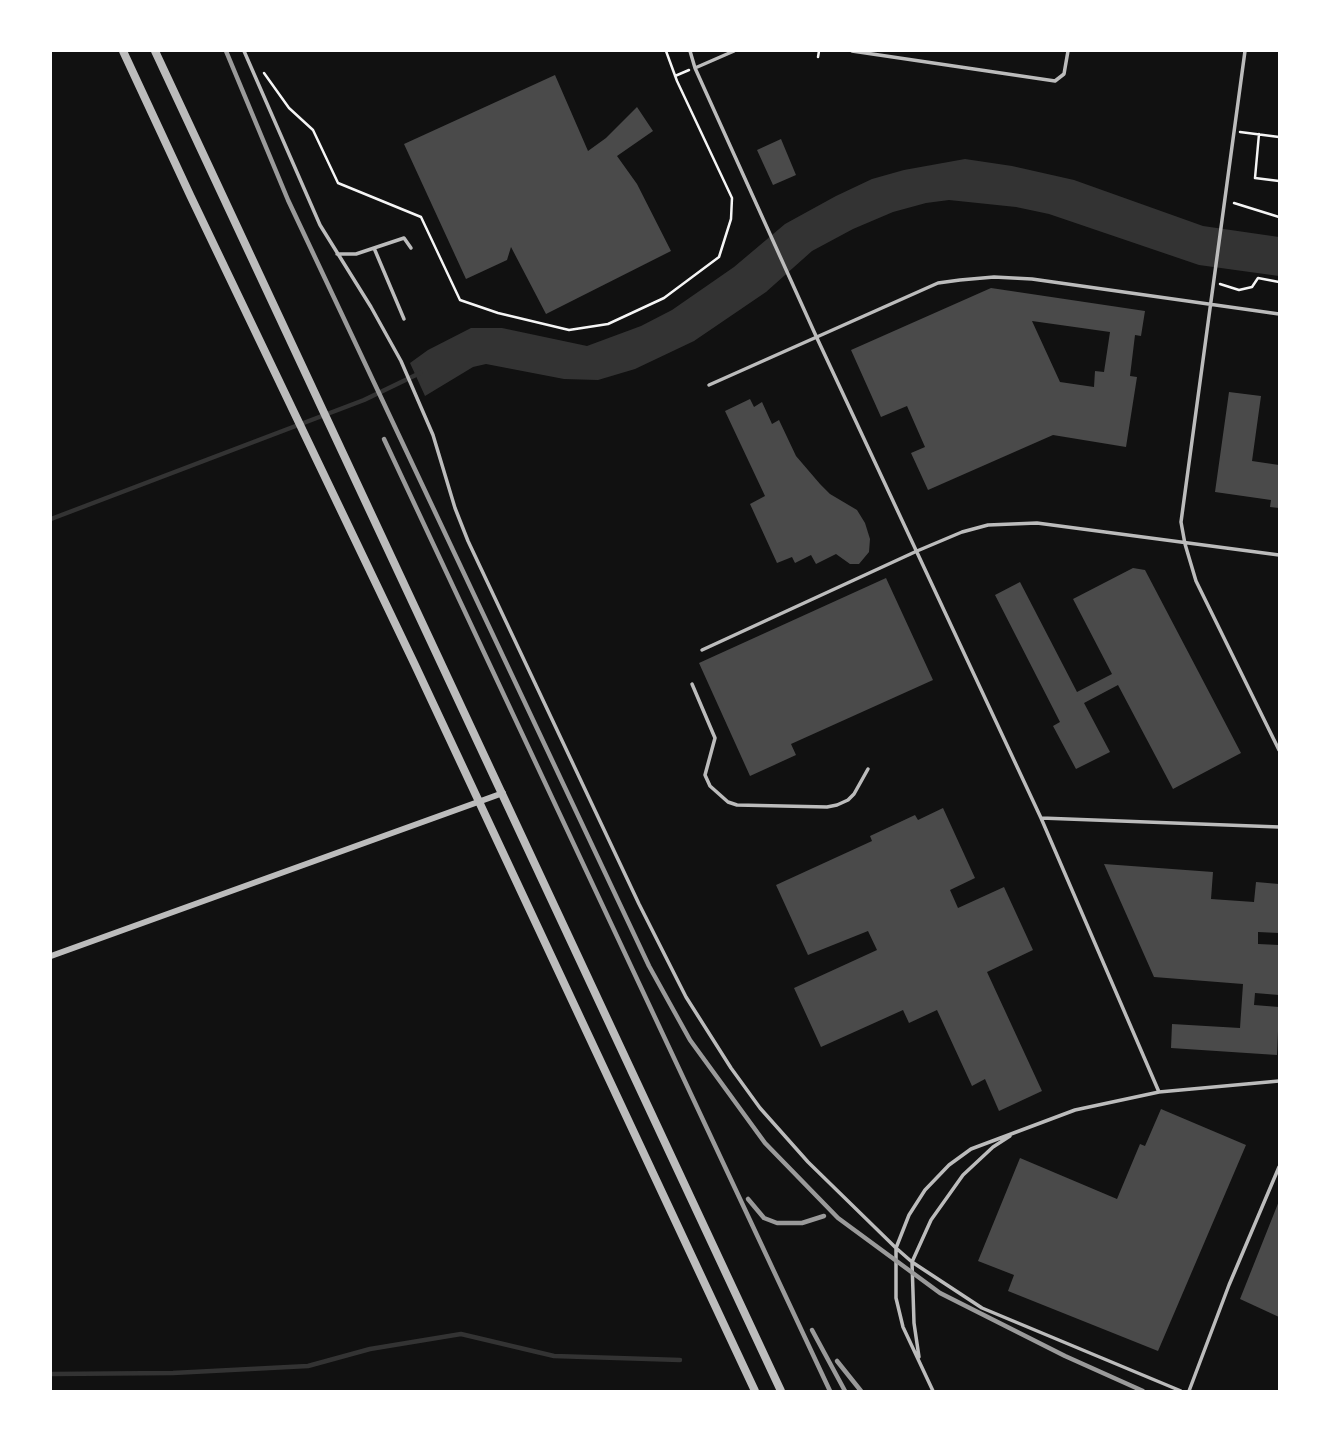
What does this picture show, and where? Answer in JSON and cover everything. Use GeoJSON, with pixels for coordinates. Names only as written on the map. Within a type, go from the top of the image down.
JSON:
{"type":"FeatureCollection","features":[{"type":"Feature","properties":{"kind":"street"},"geometry":{"type":"LineString","coordinates":[[123,51],[755,1391]]}},
{"type":"Feature","properties":{"kind":"street"},"geometry":{"type":"LineString","coordinates":[[155,51],[781,1391]]}},
{"type":"Feature","properties":{"kind":"street"},"geometry":{"type":"LineString","coordinates":[[51,956],[503,793]]}},
{"type":"Feature","properties":{"kind":"lane"},"geometry":{"type":"LineString","coordinates":[[244,51],[320,225],[401,360],[422,407],[468,541],[639,904],[686,997],[731,1068],[760,1108],[808,1162],[912,1262],[982,1308],[1181,1391]]}},
{"type":"Feature","properties":{"kind":"lane"},"geometry":{"type":"LineString","coordinates":[[690,51],[695,68],[793,286],[1041,818],[1159,1091]]}},
{"type":"Feature","properties":{"kind":"lane"},"geometry":{"type":"LineString","coordinates":[[695,68],[734,51]]}},
{"type":"Feature","properties":{"kind":"lane"},"geometry":{"type":"LineString","coordinates":[[852,51],[1055,81],[1064,74],[1068,51]]}},
{"type":"Feature","properties":{"kind":"lane"},"geometry":{"type":"LineString","coordinates":[[1245,51],[1181,522],[1196,581],[1279,750]]}},
{"type":"Feature","properties":{"kind":"lane"},"geometry":{"type":"LineString","coordinates":[[337,254],[356,254],[404,238],[411,248]]}},
{"type":"Feature","properties":{"kind":"lane"},"geometry":{"type":"LineString","coordinates":[[374,248],[404,319]]}},
{"type":"Feature","properties":{"kind":"lane"},"geometry":{"type":"LineString","coordinates":[[709,385],[938,283],[960,280],[994,277],[1032,279],[1279,314]]}},
{"type":"Feature","properties":{"kind":"lane"},"geometry":{"type":"LineString","coordinates":[[702,650],[917,551],[962,532],[988,525],[1037,523],[1279,555]]}},
{"type":"Feature","properties":{"kind":"lane"},"geometry":{"type":"LineString","coordinates":[[692,684],[715,738],[705,775],[710,786],[728,802],[775,806],[837,805],[854,794],[868,769]]}},
{"type":"Feature","properties":{"kind":"lane"},"geometry":{"type":"LineString","coordinates":[[1041,818],[1279,827]]}},
{"type":"Feature","properties":{"kind":"lane"},"geometry":{"type":"LineString","coordinates":[[933,1391],[903,1327],[896,1298],[896,1248],[909,1215],[925,1190],[949,1165],[971,1149],[1075,1110],[1159,1091],[1279,1081]]}},
{"type":"Feature","properties":{"kind":"lane"},"geometry":{"type":"LineString","coordinates":[[919,1362],[914,1323],[912,1262],[931,1220],[962,1175],[993,1147],[1018,1131]]}},
{"type":"Feature","properties":{"kind":"lane"},"geometry":{"type":"LineString","coordinates":[[1189,1391],[1229,1285],[1279,1167]]}},
{"type":"Feature","properties":{"kind":"path"},"geometry":{"type":"LineString","coordinates":[[264,73],[289,108],[313,130],[338,183],[421,217],[460,300],[498,313],[569,330],[608,324],[664,298],[719,257],[731,219],[732,198],[666,51]]}},
{"type":"Feature","properties":{"kind":"path"},"geometry":{"type":"LineString","coordinates":[[818,57],[819,51]]}},
{"type":"Feature","properties":{"kind":"path"},"geometry":{"type":"LineString","coordinates":[[675,76],[695,68]]}},
{"type":"Feature","properties":{"kind":"path"},"geometry":{"type":"LineString","coordinates":[[1234,131],[1279,137]]}},
{"type":"Feature","properties":{"kind":"path"},"geometry":{"type":"LineString","coordinates":[[1259,134],[1255,178],[1279,181]]}},
{"type":"Feature","properties":{"kind":"path"},"geometry":{"type":"LineString","coordinates":[[1224,201],[1279,217]]}},
{"type":"Feature","properties":{"kind":"path"},"geometry":{"type":"LineString","coordinates":[[1213,282],[1239,290],[1252,287],[1258,278],[1279,282]]}},
{"type":"Feature","properties":{"kind":"shaded area"},"geometry":{"type":"Polygon","coordinates":[[[965,159],[1074,180],[1203,226],[1279,237],[1279,276],[1199,265],[1049,214],[1016,207],[949,200],[893,212],[812,251],[766,292],[694,341],[635,369],[598,380],[564,379],[486,364],[473,367],[425,396],[410,363],[428,350],[471,328],[502,328],[587,346],[641,326],[672,310],[734,267],[785,224],[836,196],[872,179],[965,159]]]}},
{"type":"Feature","properties":{"kind":"building"},"geometry":{"type":"Polygon","coordinates":[[[555,75],[588,151],[606,138],[637,107],[653,131],[617,156],[637,184],[671,251],[546,314],[511,247],[507,260],[466,279],[404,144],[555,75]]]}},
{"type":"Feature","properties":{"kind":"building"},"geometry":{"type":"Polygon","coordinates":[[[781,139],[796,175],[773,185],[757,150],[781,139]]]}},
{"type":"Feature","properties":{"kind":"building"},"geometry":{"type":"Polygon","coordinates":[[[991,288],[1145,311],[1141,336],[1135,335],[1130,376],[1137,377],[1126,447],[1053,435],[928,490],[911,453],[925,447],[907,406],[881,417],[851,350],[991,288]],[[1032,321],[1060,382],[1094,387],[1095,371],[1104,372],[1110,332],[1032,321]]]}},
{"type":"Feature","properties":{"kind":"building"},"geometry":{"type":"Polygon","coordinates":[[[1229,392],[1261,396],[1252,461],[1279,465],[1279,508],[1270,507],[1271,500],[1215,492],[1229,392]]]}},
{"type":"Feature","properties":{"kind":"building"},"geometry":{"type":"Polygon","coordinates":[[[750,399],[754,407],[762,402],[772,424],[779,420],[796,456],[820,484],[830,494],[857,510],[870,539],[869,552],[859,564],[850,564],[836,554],[816,564],[811,555],[795,563],[792,557],[777,563],[750,504],[765,496],[725,411],[750,399]]]}},
{"type":"Feature","properties":{"kind":"building"},"geometry":{"type":"Polygon","coordinates":[[[1133,568],[1145,570],[1241,753],[1173,789],[1118,685],[1084,703],[1110,752],[1076,769],[1053,726],[1060,722],[995,595],[1020,582],[1077,692],[1112,674],[1073,599],[1133,568]]]}},
{"type":"Feature","properties":{"kind":"building"},"geometry":{"type":"Polygon","coordinates":[[[886,578],[933,680],[791,744],[796,755],[750,776],[699,663],[886,578]]]}},
{"type":"Feature","properties":{"kind":"building"},"geometry":{"type":"Polygon","coordinates":[[[943,808],[975,878],[950,890],[958,908],[1004,887],[1033,950],[987,972],[1042,1091],[999,1111],[985,1079],[972,1086],[937,1010],[909,1023],[903,1010],[821,1047],[794,988],[877,950],[868,931],[808,955],[776,885],[872,841],[870,836],[915,815],[918,820],[943,808]]]}},
{"type":"Feature","properties":{"kind":"building"},"geometry":{"type":"Polygon","coordinates":[[[1104,864],[1213,872],[1211,899],[1254,902],[1256,882],[1279,884],[1279,933],[1258,932],[1258,944],[1279,945],[1279,995],[1255,993],[1254,1005],[1279,1007],[1277,1055],[1171,1048],[1172,1024],[1240,1028],[1243,984],[1154,977],[1104,864]]]}},
{"type":"Feature","properties":{"kind":"building"},"geometry":{"type":"Polygon","coordinates":[[[1161,1109],[1246,1145],[1158,1351],[1008,1291],[1014,1275],[978,1261],[1020,1158],[1117,1199],[1140,1144],[1145,1146],[1161,1109]]]}},
{"type":"Feature","properties":{"kind":"building"},"geometry":{"type":"Polygon","coordinates":[[[1279,1201],[1279,1317],[1240,1299],[1279,1201]]]}},
{"type":"Feature","properties":{"kind":"waterway"},"geometry":{"type":"LineString","coordinates":[[51,519],[364,400],[420,373]]}},
{"type":"Feature","properties":{"kind":"waterway"},"geometry":{"type":"LineString","coordinates":[[51,1374],[173,1373],[308,1366],[370,1349],[461,1334],[554,1356],[680,1360]]}},
{"type":"Feature","properties":{"kind":"railway"},"geometry":{"type":"LineString","coordinates":[[226,51],[288,200],[649,966],[690,1040],[765,1143],[838,1218],[940,1293],[1065,1356],[1143,1391]]}},
{"type":"Feature","properties":{"kind":"railway"},"geometry":{"type":"LineString","coordinates":[[384,439],[830,1391]]}},
{"type":"Feature","properties":{"kind":"railway"},"geometry":{"type":"LineString","coordinates":[[748,1199],[764,1218],[777,1223],[802,1223],[824,1216]]}},
{"type":"Feature","properties":{"kind":"railway"},"geometry":{"type":"LineString","coordinates":[[812,1330],[845,1391]]}},
{"type":"Feature","properties":{"kind":"railway"},"geometry":{"type":"LineString","coordinates":[[837,1361],[861,1391]]}}]}
